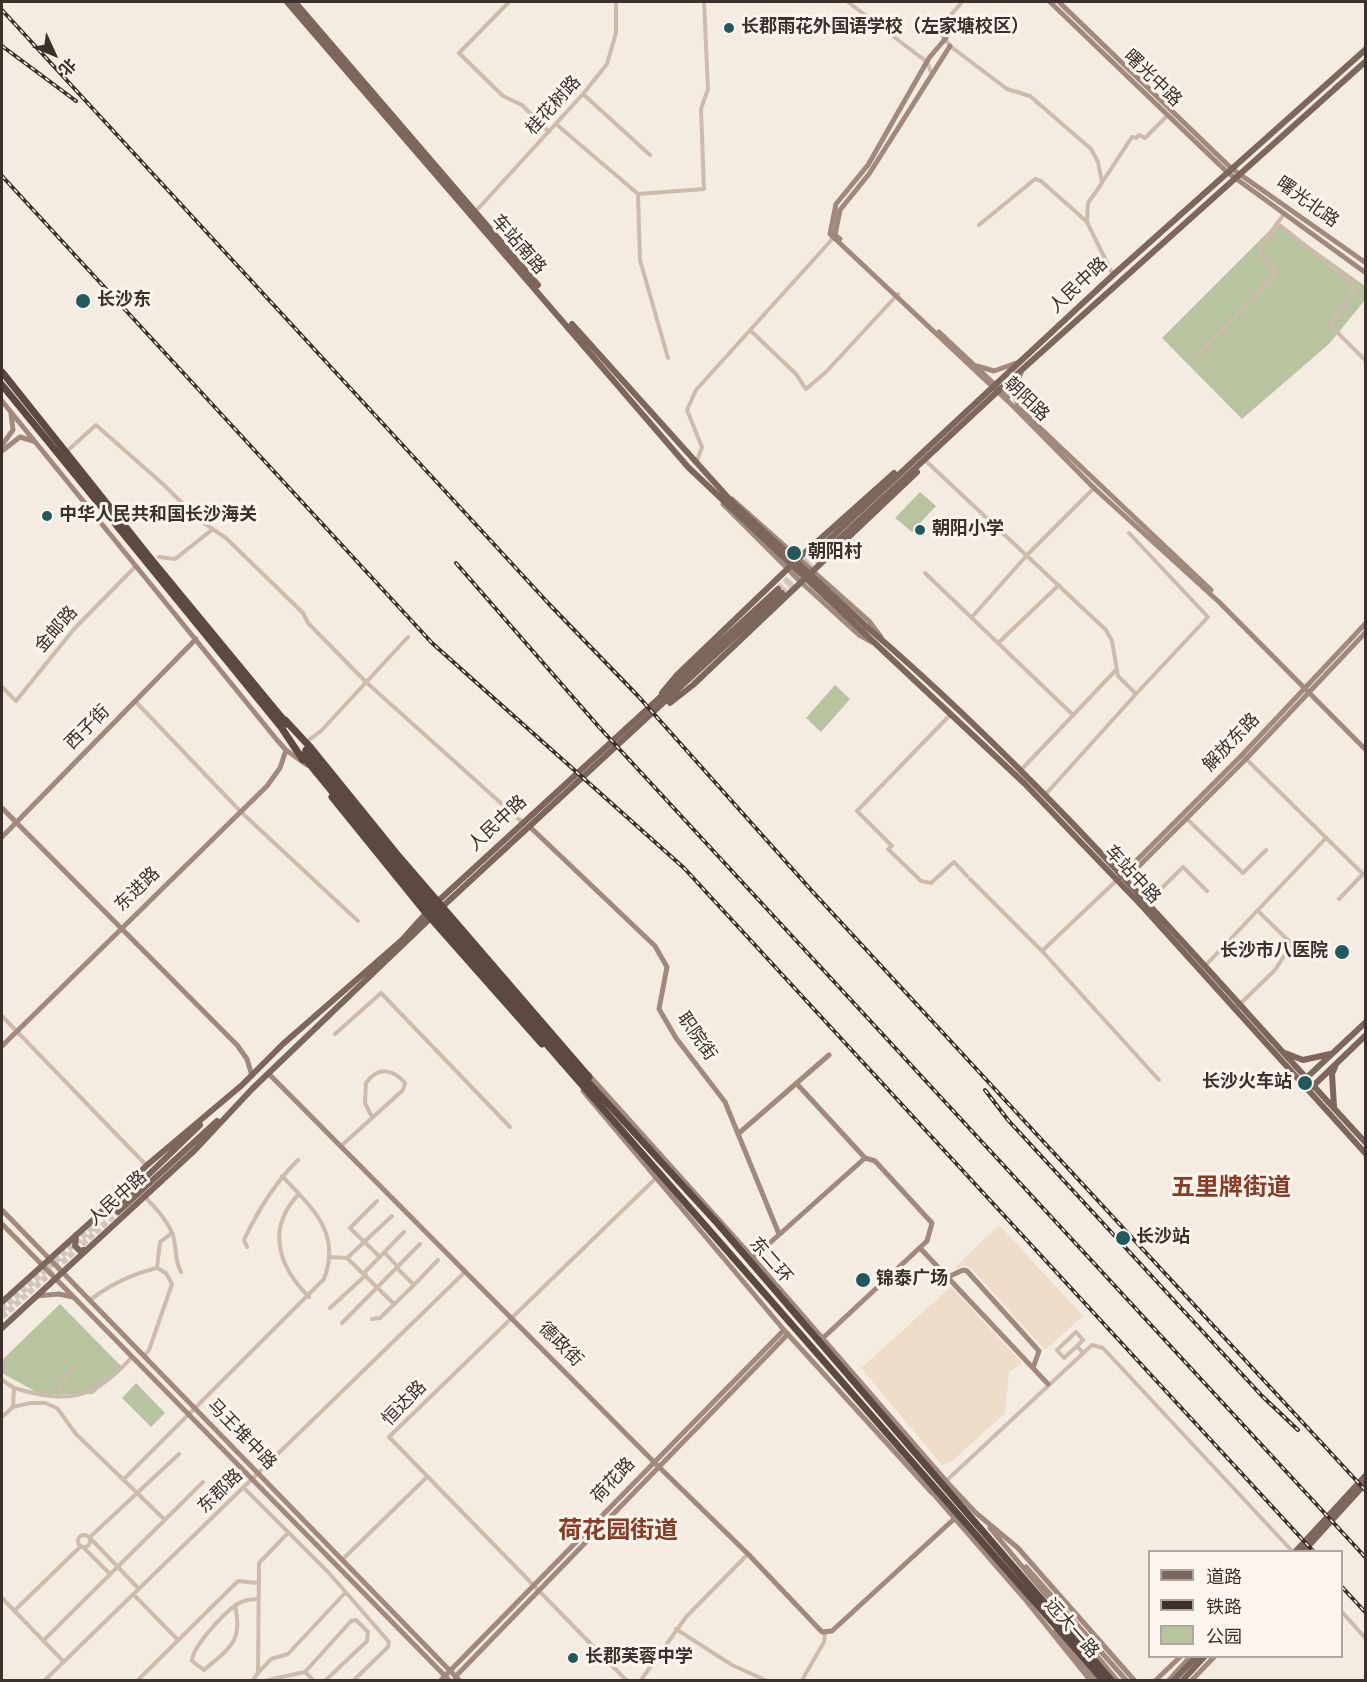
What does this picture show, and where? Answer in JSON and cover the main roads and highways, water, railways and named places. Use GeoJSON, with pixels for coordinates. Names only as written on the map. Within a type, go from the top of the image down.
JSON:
{"type":"FeatureCollection","features":[{"type":"Feature","properties":{"kind":"highway"},"geometry":{"type":"LineString","coordinates":[[2,372],[304,749],[413,890],[564,1060]]}},
{"type":"Feature","properties":{"kind":"highway"},"geometry":{"type":"LineString","coordinates":[[2,385],[304,749],[579,1065],[606,1101]]}},
{"type":"Feature","properties":{"kind":"highway"},"geometry":{"type":"LineString","coordinates":[[282,722],[307,765],[428,916],[567,1072],[596,1101]]}},
{"type":"Feature","properties":{"kind":"highway","name":"东二环"},"geometry":{"type":"LineString","coordinates":[[564,1060],[606,1101],[718,1224],[941,1489]]}},
{"type":"Feature","properties":{"kind":"highway","name":"东二环"},"geometry":{"type":"LineString","coordinates":[[564,1060],[596,1101],[811,1347],[921,1465]]}},
{"type":"Feature","properties":{"kind":"highway"},"geometry":{"type":"LineString","coordinates":[[941,1489],[1102,1680]]}},
{"type":"Feature","properties":{"kind":"highway"},"geometry":{"type":"LineString","coordinates":[[941,1489],[1111,1680]]}},
{"type":"Feature","properties":{"kind":"main road","name":"车站南路"},"geometry":{"type":"LineString","coordinates":[[294,4],[730,504]]}},
{"type":"Feature","properties":{"kind":"main road","name":"车站南路"},"geometry":{"type":"LineString","coordinates":[[294,4],[650,423],[717,495],[730,504]]}},
{"type":"Feature","properties":{"kind":"main road","name":"人民中路"},"geometry":{"type":"LineString","coordinates":[[1022,365],[1113,275],[1365,49]]}},
{"type":"Feature","properties":{"kind":"main road","name":"人民中路"},"geometry":{"type":"LineString","coordinates":[[996,388],[942,443],[820,553],[934,440],[996,388],[1365,61]]}},
{"type":"Feature","properties":{"kind":"main road"},"geometry":{"type":"LineString","coordinates":[[647,716],[677,675],[787,569],[934,440]]}},
{"type":"Feature","properties":{"kind":"main road"},"geometry":{"type":"LineString","coordinates":[[647,716],[693,685],[815,571],[927,462],[942,443]]}},
{"type":"Feature","properties":{"kind":"main road","name":"车站中路"},"geometry":{"type":"LineString","coordinates":[[730,504],[1021,770],[1122,878],[1303,1081],[1353,1135],[1365,1143]]}},
{"type":"Feature","properties":{"kind":"main road","name":"人民中路"},"geometry":{"type":"LineString","coordinates":[[440,904],[529,826],[780,591]]}},
{"type":"Feature","properties":{"kind":"main road","name":"车站中路"},"geometry":{"type":"LineString","coordinates":[[883,645],[950,715],[1148,902],[1205,966],[1237,1007],[1281,1051],[1303,1081]]}},
{"type":"Feature","properties":{"kind":"main road","name":"人民中路"},"geometry":{"type":"LineString","coordinates":[[2,1328],[195,1150],[252,1089],[522,822],[608,742],[647,716]]}},
{"type":"Feature","properties":{"kind":"main road","name":"人民中路"},"geometry":{"type":"LineString","coordinates":[[2,1302],[77,1235],[146,1166],[242,1085],[283,1044],[428,916]]}},
{"type":"Feature","properties":{"kind":"main road"},"geometry":{"type":"LineString","coordinates":[[1303,1081],[1365,1022]]}},
{"type":"Feature","properties":{"kind":"main road"},"geometry":{"type":"LineString","coordinates":[[1311,1089],[1365,1035]]}},
{"type":"Feature","properties":{"kind":"main road"},"geometry":{"type":"LineString","coordinates":[[1281,1051],[1303,1060],[1334,1053]]}},
{"type":"Feature","properties":{"kind":"main road"},"geometry":{"type":"LineString","coordinates":[[1334,1108],[1332,1074],[1337,1063]]}},
{"type":"Feature","properties":{"kind":"main road","name":"人民中路"},"geometry":{"type":"LineString","coordinates":[[242,1085],[116,1210],[252,1089]]}},
{"type":"Feature","properties":{"kind":"main road","name":"车站中路"},"geometry":{"type":"LineString","coordinates":[[1311,1089],[1334,1108],[1365,1154]]}},
{"type":"Feature","properties":{"kind":"main road"},"geometry":{"type":"LineString","coordinates":[[77,1235],[75,1246],[80,1251],[86,1250]]}},
{"type":"Feature","properties":{"kind":"main road"},"geometry":{"type":"LineString","coordinates":[[1295,1550],[1365,1475]]}},
{"type":"Feature","properties":{"kind":"main road"},"geometry":{"type":"LineString","coordinates":[[1304,1550],[1365,1483]]}},
{"type":"Feature","properties":{"kind":"main road"},"geometry":{"type":"LineString","coordinates":[[1174,1680],[1195,1658]]}},
{"type":"Feature","properties":{"kind":"main road"},"geometry":{"type":"LineString","coordinates":[[1183,1680],[1203,1658]]}},
{"type":"Feature","properties":{"kind":"tunnel"},"geometry":{"type":"LineString","coordinates":[[778,589],[818,550]]}},
{"type":"Feature","properties":{"kind":"tunnel"},"geometry":{"type":"LineString","coordinates":[[782,593],[822,555]]}},
{"type":"Feature","properties":{"kind":"tunnel"},"geometry":{"type":"LineString","coordinates":[[2,1310],[113,1209]]}},
{"type":"Feature","properties":{"kind":"tunnel"},"geometry":{"type":"LineString","coordinates":[[2,1317],[118,1212]]}},
{"type":"Feature","properties":{"kind":"railway"},"geometry":{"type":"LineString","coordinates":[[2,10],[549,604],[638,696],[812,891],[1366,1491]]}},
{"type":"Feature","properties":{"kind":"railway"},"geometry":{"type":"LineString","coordinates":[[2,46],[76,101]]}},
{"type":"Feature","properties":{"kind":"railway"},"geometry":{"type":"LineString","coordinates":[[2,176],[432,643],[684,868],[1312,1550]]}},
{"type":"Feature","properties":{"kind":"railway"},"geometry":{"type":"LineString","coordinates":[[456,563],[599,727],[1366,1558]]}},
{"type":"Feature","properties":{"kind":"railway"},"geometry":{"type":"LineString","coordinates":[[985,1090],[1008,1120],[1262,1396],[1298,1430]]}},
{"type":"Feature","properties":{"kind":"railway"},"geometry":{"type":"LineString","coordinates":[[1343,1588],[1366,1613]]}},
{"type":"Feature","properties":{"kind":"place","name":"长郡雨花外国语学校（左家塘校区）"},"geometry":{"type":"Point","coordinates":[729,28]}},
{"type":"Feature","properties":{"kind":"place","name":"长沙东"},"geometry":{"type":"Point","coordinates":[83,301]}},
{"type":"Feature","properties":{"kind":"place","name":"中华人民共和国长沙海关"},"geometry":{"type":"Point","coordinates":[47,516]}},
{"type":"Feature","properties":{"kind":"place","name":"朝阳小学"},"geometry":{"type":"Point","coordinates":[920,530]}},
{"type":"Feature","properties":{"kind":"place","name":"朝阳村"},"geometry":{"type":"Point","coordinates":[794,553]}},
{"type":"Feature","properties":{"kind":"place","name":"长沙市八医院"},"geometry":{"type":"Point","coordinates":[1342,952]}},
{"type":"Feature","properties":{"kind":"place","name":"长沙火车站"},"geometry":{"type":"Point","coordinates":[1305,1083]}},
{"type":"Feature","properties":{"kind":"place","name":"长沙站"},"geometry":{"type":"Point","coordinates":[1123,1238]}},
{"type":"Feature","properties":{"kind":"place","name":"锦泰广场"},"geometry":{"type":"Point","coordinates":[863,1280]}},
{"type":"Feature","properties":{"kind":"place","name":"长郡芙蓉中学"},"geometry":{"type":"Point","coordinates":[573,1658]}},
{"type":"Feature","properties":{"kind":"district","name":"五里牌街道"},"geometry":{"type":"Point","coordinates":[1231,1189]}},
{"type":"Feature","properties":{"kind":"district","name":"荷花园街道"},"geometry":{"type":"Point","coordinates":[618,1532]}}]}
